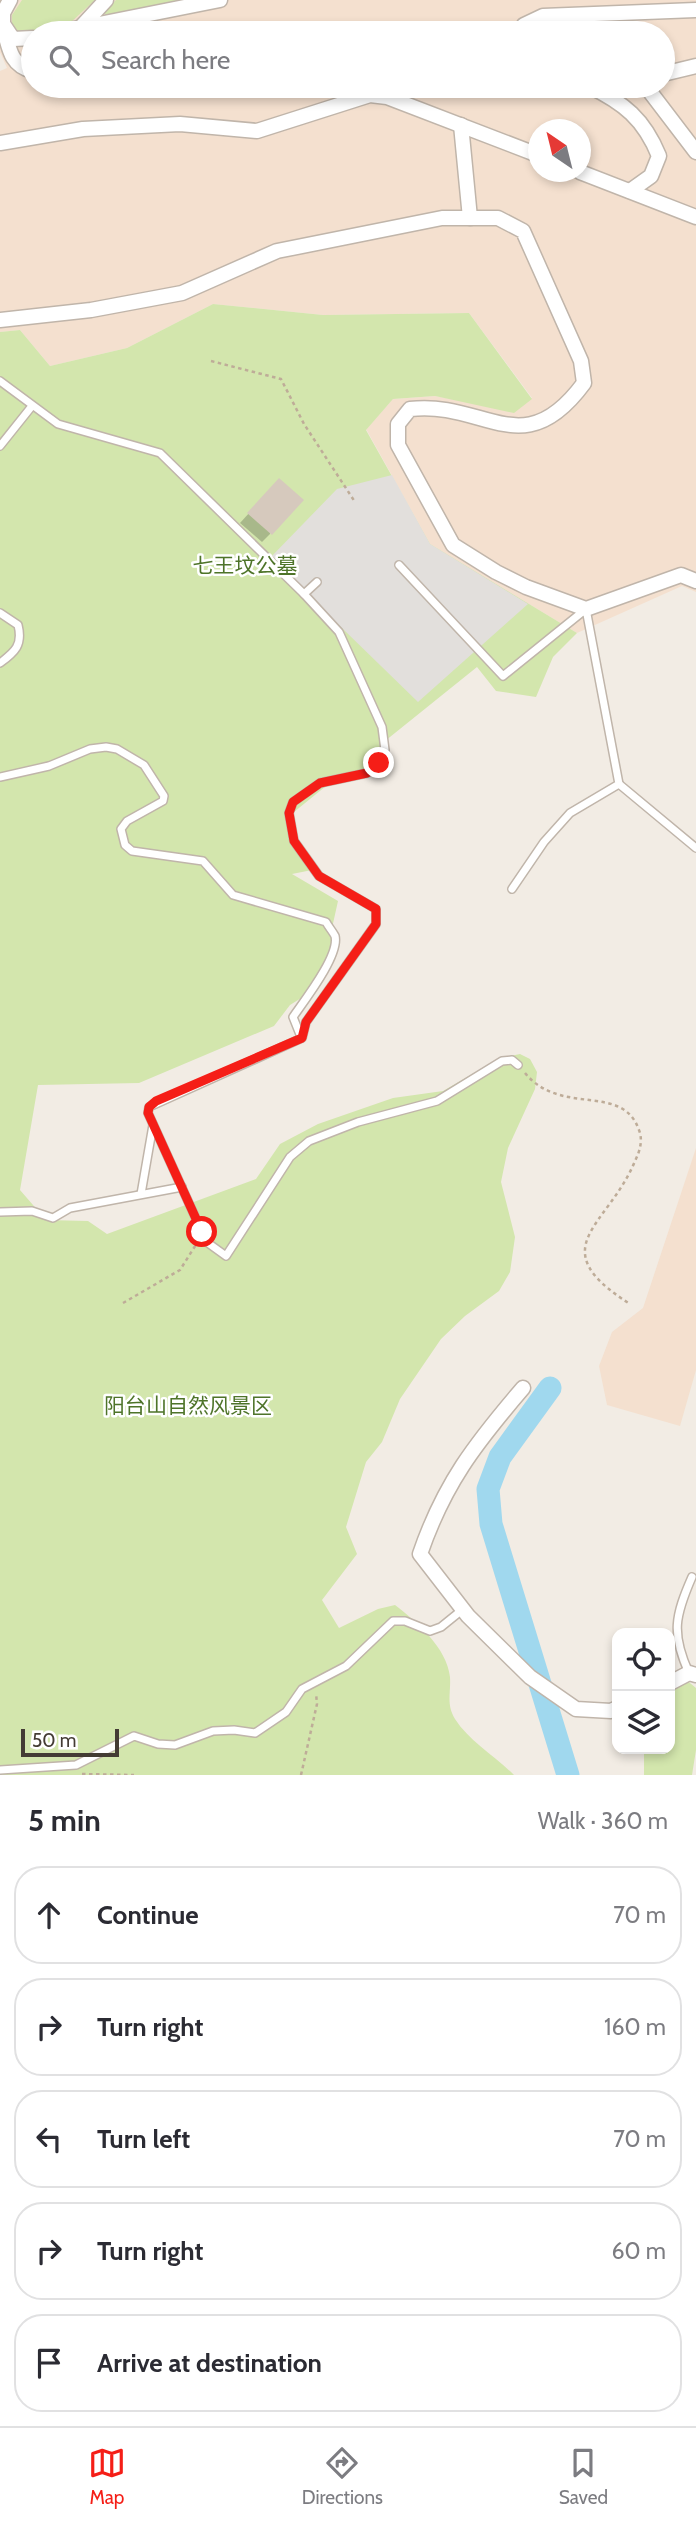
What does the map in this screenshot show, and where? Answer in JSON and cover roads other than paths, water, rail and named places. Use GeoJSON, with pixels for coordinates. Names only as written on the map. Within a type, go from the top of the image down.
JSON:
{"type":"FeatureCollection","features":[{"type":"Feature","properties":{"kind":"street"},"geometry":{"type":"LineString","coordinates":[[10,0],[3,13],[3,24],[12,57],[21,67]]}},
{"type":"Feature","properties":{"kind":"street"},"geometry":{"type":"LineString","coordinates":[[87,21],[106,0]]}},
{"type":"Feature","properties":{"kind":"street"},"geometry":{"type":"LineString","coordinates":[[136,21],[220,0]]}},
{"type":"Feature","properties":{"kind":"street"},"geometry":{"type":"LineString","coordinates":[[532,21],[543,16],[696,10]]}},
{"type":"Feature","properties":{"kind":"street"},"geometry":{"type":"LineString","coordinates":[[3,24],[13,39],[21,39]]}},
{"type":"Feature","properties":{"kind":"street"},"geometry":{"type":"LineString","coordinates":[[675,71],[696,66]]}},
{"type":"Feature","properties":{"kind":"street"},"geometry":{"type":"LineString","coordinates":[[0,143],[83,129],[180,124],[257,131],[361,98]]}},
{"type":"Feature","properties":{"kind":"street"},"geometry":{"type":"LineString","coordinates":[[390,98],[528,151]]}},
{"type":"Feature","properties":{"kind":"street"},"geometry":{"type":"LineString","coordinates":[[613,98],[623,103],[651,136],[660,156],[651,176],[630,191]]}},
{"type":"Feature","properties":{"kind":"street"},"geometry":{"type":"LineString","coordinates":[[655,98],[696,152]]}},
{"type":"Feature","properties":{"kind":"street"},"geometry":{"type":"LineString","coordinates":[[461,125],[470,218]]}},
{"type":"Feature","properties":{"kind":"street"},"geometry":{"type":"LineString","coordinates":[[591,176],[696,217]]}},
{"type":"Feature","properties":{"kind":"street"},"geometry":{"type":"LineString","coordinates":[[0,320],[91,310],[182,293],[277,251],[442,218],[498,218],[523,231],[581,361],[584,383],[572,399],[548,421],[528,426],[491,422],[433,406],[410,409],[398,424],[398,445],[453,545],[526,587],[586,609],[681,575],[696,581]]}},
{"type":"Feature","properties":{"kind":"street"},"geometry":{"type":"LineString","coordinates":[[523,1388],[471,1448],[435,1510],[420,1554],[463,1609],[530,1677],[576,1709],[612,1710]]}},
{"type":"Feature","properties":{"kind":"street"},"geometry":{"type":"LineString","coordinates":[[675,1681],[692,1674]]}},
{"type":"Feature","properties":{"kind":"lane"},"geometry":{"type":"LineString","coordinates":[[0,381],[58,424],[160,453],[304,594],[339,632],[382,727],[385,750],[379,763],[367,773],[320,783],[293,802],[289,813],[294,841],[319,876],[376,909],[376,924],[306,1022],[302,1038]]}},
{"type":"Feature","properties":{"kind":"lane"},"geometry":{"type":"LineString","coordinates":[[0,446],[32,406]]}},
{"type":"Feature","properties":{"kind":"lane"},"geometry":{"type":"LineString","coordinates":[[399,565],[503,676],[586,609],[619,784],[696,848]]}},
{"type":"Feature","properties":{"kind":"lane"},"geometry":{"type":"LineString","coordinates":[[304,594],[317,582]]}},
{"type":"Feature","properties":{"kind":"lane"},"geometry":{"type":"LineString","coordinates":[[0,613],[18,625],[20,641],[15,651],[0,663]]}},
{"type":"Feature","properties":{"kind":"lane"},"geometry":{"type":"LineString","coordinates":[[0,777],[49,766],[90,749],[117,749],[144,765],[164,796],[163,801],[127,821],[121,829],[125,845],[132,850],[203,861],[233,895],[326,922],[334,936],[335,947],[309,997],[293,1017],[302,1038]]}},
{"type":"Feature","properties":{"kind":"lane"},"geometry":{"type":"LineString","coordinates":[[512,889],[544,842],[570,813],[619,784]]}},
{"type":"Feature","properties":{"kind":"lane"},"geometry":{"type":"LineString","coordinates":[[302,1038],[156,1101],[149,1107],[148,1113],[202,1232],[208,1243],[226,1256],[290,1157],[309,1141],[358,1122],[437,1101],[502,1061],[512,1060],[519,1065]]}},
{"type":"Feature","properties":{"kind":"lane"},"geometry":{"type":"LineString","coordinates":[[141,1194],[153,1124]]}},
{"type":"Feature","properties":{"kind":"lane"},"geometry":{"type":"LineString","coordinates":[[0,1212],[32,1211],[53,1217],[70,1208],[182,1187]]}},
{"type":"Feature","properties":{"kind":"lane"},"geometry":{"type":"LineString","coordinates":[[692,1577],[676,1619],[676,1645],[692,1674]]}},
{"type":"Feature","properties":{"kind":"lane"},"geometry":{"type":"LineString","coordinates":[[0,1770],[76,1765],[134,1736],[158,1744],[175,1745],[213,1731],[234,1730],[255,1734],[286,1712],[302,1689],[346,1666],[393,1621],[405,1621],[430,1631],[441,1627],[463,1609]]}},
{"type":"Feature","properties":{"kind":"waterway"},"geometry":{"type":"LineString","coordinates":[[550,1388],[500,1457],[488,1489],[491,1524],[568,1775]]}},
{"type":"Feature","properties":{"kind":"park label","name":"七王坟公墓"},"geometry":{"type":"Point","coordinates":[245,565]}},
{"type":"Feature","properties":{"kind":"park label","name":"阳台山自然风景区"},"geometry":{"type":"Point","coordinates":[188,1405]}}]}
